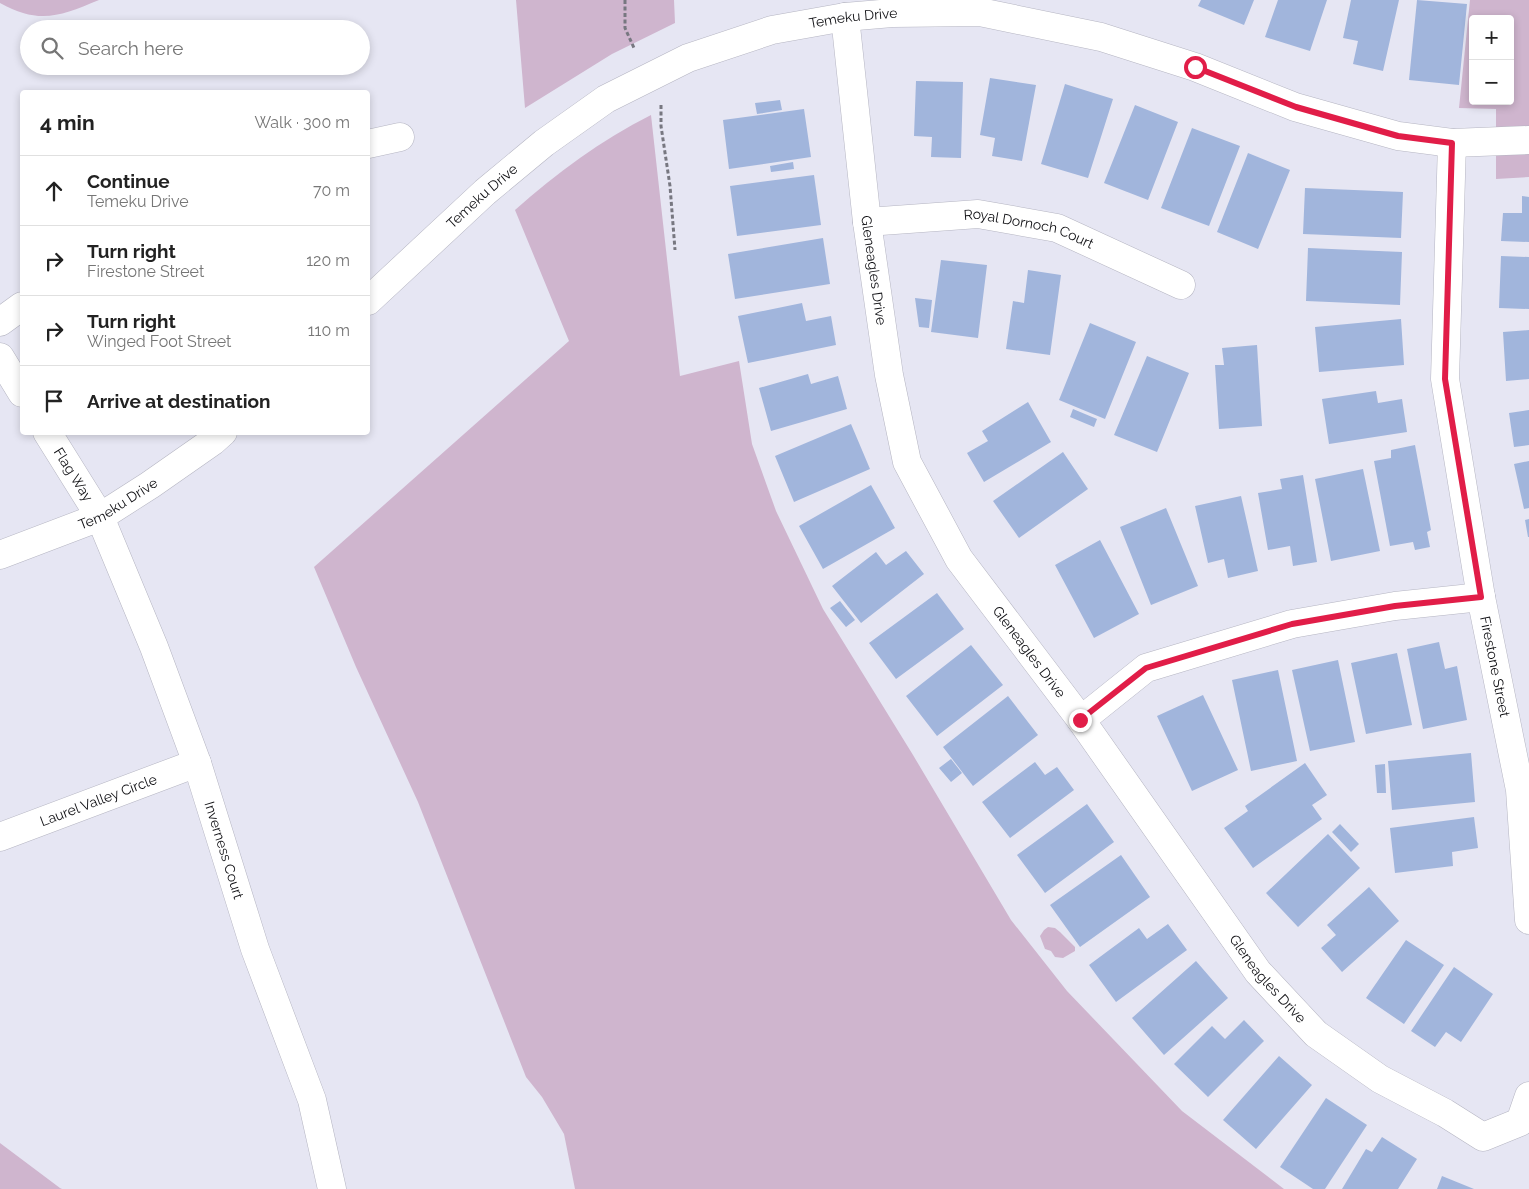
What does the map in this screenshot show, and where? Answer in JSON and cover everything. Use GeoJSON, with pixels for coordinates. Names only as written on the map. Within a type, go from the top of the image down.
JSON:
{"type":"FeatureCollection","features":[{"type":"Feature","properties":{"kind":"street","name":"Temeku Drive"},"geometry":{"type":"LineString","coordinates":[[370,300],[492,186],[544,143],[606,100],[688,58],[772,30],[845,17],[892,13],[980,12],[1092,35],[1195,67],[1296,107],[1398,136],[1452,143],[1529,140]]}},
{"type":"Feature","properties":{"kind":"street","name":"Gleneagles Drive"},"geometry":{"type":"LineString","coordinates":[[845,17],[867,222],[889,375],[907,462],[960,559],[1080,720],[1258,972],[1316,1034],[1380,1079],[1445,1113],[1483,1137],[1520,1122],[1529,1096]]}},
{"type":"Feature","properties":{"kind":"street"},"geometry":{"type":"LineString","coordinates":[[370,144],[400,137]]}},
{"type":"Feature","properties":{"kind":"street","name":"Firestone Street"},"geometry":{"type":"LineString","coordinates":[[1452,143],[1445,379],[1481,597],[1520,790],[1529,920]]}},
{"type":"Feature","properties":{"kind":"street","name":"Royal Dornoch Court"},"geometry":{"type":"LineString","coordinates":[[867,222],[978,214],[1057,228],[1181,285]]}},
{"type":"Feature","properties":{"kind":"street"},"geometry":{"type":"LineString","coordinates":[[0,322],[20,307]]}},
{"type":"Feature","properties":{"kind":"street"},"geometry":{"type":"LineString","coordinates":[[0,357],[20,390]]}},
{"type":"Feature","properties":{"kind":"street","name":"Flag Way"},"geometry":{"type":"LineString","coordinates":[[49,435],[100,517]]}},
{"type":"Feature","properties":{"kind":"street","name":"Temeku Drive"},"geometry":{"type":"LineString","coordinates":[[0,555],[100,517],[150,485],[220,435]]}},
{"type":"Feature","properties":{"kind":"street","name":"Inverness Court"},"geometry":{"type":"LineString","coordinates":[[100,517],[154,647],[197,763],[255,949],[312,1100],[332,1189]]}},
{"type":"Feature","properties":{"kind":"street"},"geometry":{"type":"LineString","coordinates":[[1080,720],[1146,668],[1292,624],[1395,606],[1481,597]]}},
{"type":"Feature","properties":{"kind":"street","name":"Laurel Valley Circle"},"geometry":{"type":"LineString","coordinates":[[0,837],[197,763]]}},
{"type":"Feature","properties":{"kind":"path"},"geometry":{"type":"LineString","coordinates":[[626,0],[625,28],[634,48]]}},
{"type":"Feature","properties":{"kind":"path"},"geometry":{"type":"LineString","coordinates":[[661,105],[661,126],[670,186],[675,250]]}},
{"type":"Feature","properties":{"kind":"shaded area"},"geometry":{"type":"Polygon","coordinates":[[[0,0],[99,0],[61,14],[39,16],[14,10],[0,3],[0,0]]]}},
{"type":"Feature","properties":{"kind":"shaded area"},"geometry":{"type":"Polygon","coordinates":[[[516,0],[674,0],[675,23],[612,54],[525,108],[516,0]]]}},
{"type":"Feature","properties":{"kind":"shaded area"},"geometry":{"type":"Polygon","coordinates":[[[1470,0],[1529,0],[1529,177],[1496,179],[1496,109],[1459,108],[1470,0]]]}},
{"type":"Feature","properties":{"kind":"shaded area"},"geometry":{"type":"Polygon","coordinates":[[[651,115],[680,376],[739,361],[752,444],[776,511],[823,609],[1011,920],[1067,991],[1182,1111],[1284,1189],[575,1189],[564,1134],[542,1097],[526,1077],[418,802],[356,667],[314,567],[569,341],[515,210],[580,158],[615,135],[651,115]]]}},
{"type":"Feature","properties":{"kind":"shaded area"},"geometry":{"type":"Polygon","coordinates":[[[1048,927],[1055,928],[1060,932],[1075,947],[1075,951],[1063,958],[1055,957],[1051,951],[1045,949],[1040,936],[1048,927]]]}},
{"type":"Feature","properties":{"kind":"shaded area"},"geometry":{"type":"Polygon","coordinates":[[[0,1143],[60,1188],[62,1189],[0,1189],[0,1143]]]}},
{"type":"Feature","properties":{"kind":"building"},"geometry":{"type":"Polygon","coordinates":[[[1201,0],[1254,0],[1244,25],[1198,6],[1201,0]]]}},
{"type":"Feature","properties":{"kind":"building"},"geometry":{"type":"Polygon","coordinates":[[[1278,0],[1327,0],[1310,51],[1265,37],[1278,0]]]}},
{"type":"Feature","properties":{"kind":"building"},"geometry":{"type":"Polygon","coordinates":[[[1351,0],[1399,0],[1383,71],[1353,64],[1358,41],[1343,38],[1351,0]]]}},
{"type":"Feature","properties":{"kind":"building"},"geometry":{"type":"Polygon","coordinates":[[[1417,0],[1467,4],[1459,85],[1409,80],[1417,0]]]}},
{"type":"Feature","properties":{"kind":"building"},"geometry":{"type":"Polygon","coordinates":[[[990,78],[1036,85],[1022,161],[992,156],[995,138],[980,135],[990,78]]]}},
{"type":"Feature","properties":{"kind":"building"},"geometry":{"type":"Polygon","coordinates":[[[916,81],[963,82],[961,158],[931,157],[932,137],[914,136],[916,81]]]}},
{"type":"Feature","properties":{"kind":"building"},"geometry":{"type":"Polygon","coordinates":[[[1065,84],[1113,99],[1088,178],[1041,164],[1065,84]]]}},
{"type":"Feature","properties":{"kind":"building"},"geometry":{"type":"Polygon","coordinates":[[[780,100],[782,110],[757,114],[755,103],[780,100]]]}},
{"type":"Feature","properties":{"kind":"building"},"geometry":{"type":"Polygon","coordinates":[[[1135,105],[1178,122],[1148,200],[1104,183],[1135,105]]]}},
{"type":"Feature","properties":{"kind":"building"},"geometry":{"type":"Polygon","coordinates":[[[804,109],[811,157],[729,169],[723,120],[804,109]]]}},
{"type":"Feature","properties":{"kind":"building"},"geometry":{"type":"Polygon","coordinates":[[[1192,128],[1240,146],[1209,226],[1161,208],[1192,128]]]}},
{"type":"Feature","properties":{"kind":"building"},"geometry":{"type":"Polygon","coordinates":[[[1248,153],[1290,170],[1258,249],[1217,232],[1248,153]]]}},
{"type":"Feature","properties":{"kind":"building"},"geometry":{"type":"Polygon","coordinates":[[[793,162],[794,169],[771,172],[770,166],[793,162]]]}},
{"type":"Feature","properties":{"kind":"building"},"geometry":{"type":"Polygon","coordinates":[[[814,175],[821,225],[737,236],[730,186],[814,175]]]}},
{"type":"Feature","properties":{"kind":"building"},"geometry":{"type":"Polygon","coordinates":[[[1305,188],[1403,192],[1401,238],[1303,234],[1305,188]]]}},
{"type":"Feature","properties":{"kind":"building"},"geometry":{"type":"Polygon","coordinates":[[[1522,196],[1529,197],[1529,242],[1501,241],[1503,213],[1522,213],[1522,196]]]}},
{"type":"Feature","properties":{"kind":"building"},"geometry":{"type":"Polygon","coordinates":[[[823,238],[830,284],[735,299],[728,254],[823,238]]]}},
{"type":"Feature","properties":{"kind":"building"},"geometry":{"type":"Polygon","coordinates":[[[1308,248],[1402,252],[1400,305],[1306,301],[1308,248]]]}},
{"type":"Feature","properties":{"kind":"building"},"geometry":{"type":"Polygon","coordinates":[[[1501,256],[1529,257],[1529,309],[1499,308],[1501,256]]]}},
{"type":"Feature","properties":{"kind":"building"},"geometry":{"type":"Polygon","coordinates":[[[941,260],[987,265],[978,338],[931,332],[941,260]]]}},
{"type":"Feature","properties":{"kind":"building"},"geometry":{"type":"Polygon","coordinates":[[[1028,270],[1061,275],[1050,355],[1006,349],[1013,301],[1024,303],[1028,270]]]}},
{"type":"Feature","properties":{"kind":"building"},"geometry":{"type":"Polygon","coordinates":[[[915,298],[932,300],[929,328],[919,327],[915,298]]]}},
{"type":"Feature","properties":{"kind":"building"},"geometry":{"type":"Polygon","coordinates":[[[802,303],[806,321],[831,316],[836,345],[748,363],[738,316],[802,303]]]}},
{"type":"Feature","properties":{"kind":"building"},"geometry":{"type":"Polygon","coordinates":[[[1401,319],[1404,365],[1319,372],[1315,327],[1401,319]]]}},
{"type":"Feature","properties":{"kind":"building"},"geometry":{"type":"Polygon","coordinates":[[[1090,323],[1136,342],[1105,419],[1059,400],[1090,323]]]}},
{"type":"Feature","properties":{"kind":"building"},"geometry":{"type":"Polygon","coordinates":[[[1529,330],[1529,379],[1506,381],[1503,332],[1529,330]]]}},
{"type":"Feature","properties":{"kind":"building"},"geometry":{"type":"Polygon","coordinates":[[[1257,345],[1262,426],[1219,429],[1215,365],[1224,365],[1222,348],[1257,345]]]}},
{"type":"Feature","properties":{"kind":"building"},"geometry":{"type":"Polygon","coordinates":[[[1147,356],[1189,373],[1157,452],[1114,435],[1147,356]]]}},
{"type":"Feature","properties":{"kind":"building"},"geometry":{"type":"Polygon","coordinates":[[[808,374],[811,384],[838,376],[847,409],[771,431],[759,388],[808,374]]]}},
{"type":"Feature","properties":{"kind":"building"},"geometry":{"type":"Polygon","coordinates":[[[1376,391],[1378,403],[1402,399],[1407,432],[1329,444],[1322,399],[1376,391]]]}},
{"type":"Feature","properties":{"kind":"building"},"geometry":{"type":"Polygon","coordinates":[[[1028,402],[1051,442],[984,482],[967,453],[988,441],[982,431],[1028,402]]]}},
{"type":"Feature","properties":{"kind":"building"},"geometry":{"type":"Polygon","coordinates":[[[1073,409],[1097,419],[1094,427],[1070,417],[1073,409]]]}},
{"type":"Feature","properties":{"kind":"building"},"geometry":{"type":"Polygon","coordinates":[[[1529,410],[1529,445],[1514,447],[1509,413],[1529,410]]]}},
{"type":"Feature","properties":{"kind":"building"},"geometry":{"type":"Polygon","coordinates":[[[851,424],[870,469],[794,502],[775,456],[851,424]]]}},
{"type":"Feature","properties":{"kind":"building"},"geometry":{"type":"Polygon","coordinates":[[[1415,445],[1431,530],[1427,532],[1430,547],[1415,550],[1413,542],[1390,546],[1374,461],[1391,458],[1391,450],[1415,445]]]}},
{"type":"Feature","properties":{"kind":"building"},"geometry":{"type":"Polygon","coordinates":[[[1063,452],[1088,489],[1019,538],[993,501],[1063,452]]]}},
{"type":"Feature","properties":{"kind":"building"},"geometry":{"type":"Polygon","coordinates":[[[1529,461],[1529,508],[1524,509],[1514,464],[1529,461]]]}},
{"type":"Feature","properties":{"kind":"building"},"geometry":{"type":"Polygon","coordinates":[[[1363,469],[1380,551],[1331,561],[1315,479],[1363,469]]]}},
{"type":"Feature","properties":{"kind":"building"},"geometry":{"type":"Polygon","coordinates":[[[1303,475],[1317,562],[1293,566],[1290,546],[1268,550],[1258,493],[1282,489],[1280,479],[1303,475]]]}},
{"type":"Feature","properties":{"kind":"building"},"geometry":{"type":"Polygon","coordinates":[[[871,485],[895,528],[823,569],[799,526],[871,485]]]}},
{"type":"Feature","properties":{"kind":"building"},"geometry":{"type":"Polygon","coordinates":[[[1241,496],[1258,571],[1228,578],[1224,559],[1208,563],[1195,506],[1241,496]]]}},
{"type":"Feature","properties":{"kind":"building"},"geometry":{"type":"Polygon","coordinates":[[[1166,508],[1198,586],[1151,605],[1120,527],[1166,508]]]}},
{"type":"Feature","properties":{"kind":"building"},"geometry":{"type":"Polygon","coordinates":[[[1529,519],[1529,537],[1528,537],[1525,520],[1529,519]]]}},
{"type":"Feature","properties":{"kind":"building"},"geometry":{"type":"Polygon","coordinates":[[[1100,540],[1139,614],[1094,638],[1055,565],[1100,540]]]}},
{"type":"Feature","properties":{"kind":"building"},"geometry":{"type":"Polygon","coordinates":[[[906,551],[924,574],[861,623],[832,586],[876,552],[886,565],[906,551]]]}},
{"type":"Feature","properties":{"kind":"building"},"geometry":{"type":"Polygon","coordinates":[[[937,593],[964,629],[896,679],[869,643],[937,593]]]}},
{"type":"Feature","properties":{"kind":"building"},"geometry":{"type":"Polygon","coordinates":[[[840,601],[855,620],[846,627],[830,608],[840,601]]]}},
{"type":"Feature","properties":{"kind":"building"},"geometry":{"type":"Polygon","coordinates":[[[1439,642],[1445,669],[1457,666],[1467,720],[1423,729],[1407,649],[1439,642]]]}},
{"type":"Feature","properties":{"kind":"building"},"geometry":{"type":"Polygon","coordinates":[[[971,645],[1003,685],[937,736],[906,696],[971,645]]]}},
{"type":"Feature","properties":{"kind":"building"},"geometry":{"type":"Polygon","coordinates":[[[1397,653],[1412,725],[1366,734],[1351,663],[1397,653]]]}},
{"type":"Feature","properties":{"kind":"building"},"geometry":{"type":"Polygon","coordinates":[[[1338,660],[1355,742],[1310,751],[1292,670],[1338,660]]]}},
{"type":"Feature","properties":{"kind":"building"},"geometry":{"type":"Polygon","coordinates":[[[1278,670],[1297,761],[1251,771],[1232,680],[1278,670]]]}},
{"type":"Feature","properties":{"kind":"building"},"geometry":{"type":"Polygon","coordinates":[[[1203,695],[1238,770],[1192,791],[1157,716],[1203,695]]]}},
{"type":"Feature","properties":{"kind":"building"},"geometry":{"type":"Polygon","coordinates":[[[1008,696],[1038,735],[973,786],[943,747],[1008,696]]]}},
{"type":"Feature","properties":{"kind":"building"},"geometry":{"type":"Polygon","coordinates":[[[1471,753],[1475,802],[1392,810],[1388,761],[1471,753]]]}},
{"type":"Feature","properties":{"kind":"building"},"geometry":{"type":"Polygon","coordinates":[[[951,759],[962,773],[951,782],[939,768],[951,759]]]}},
{"type":"Feature","properties":{"kind":"building"},"geometry":{"type":"Polygon","coordinates":[[[1035,762],[1045,775],[1057,767],[1074,790],[1010,838],[982,802],[1035,762]]]}},
{"type":"Feature","properties":{"kind":"building"},"geometry":{"type":"Polygon","coordinates":[[[1305,763],[1327,795],[1312,805],[1322,819],[1253,868],[1224,828],[1248,811],[1245,806],[1305,763]]]}},
{"type":"Feature","properties":{"kind":"building"},"geometry":{"type":"Polygon","coordinates":[[[1385,764],[1386,793],[1377,793],[1375,765],[1385,764]]]}},
{"type":"Feature","properties":{"kind":"building"},"geometry":{"type":"Polygon","coordinates":[[[1087,804],[1114,842],[1045,893],[1017,855],[1087,804]]]}},
{"type":"Feature","properties":{"kind":"building"},"geometry":{"type":"Polygon","coordinates":[[[1474,817],[1478,848],[1452,852],[1453,866],[1395,873],[1390,828],[1474,817]]]}},
{"type":"Feature","properties":{"kind":"building"},"geometry":{"type":"Polygon","coordinates":[[[1340,824],[1359,844],[1351,852],[1332,832],[1340,824]]]}},
{"type":"Feature","properties":{"kind":"building"},"geometry":{"type":"Polygon","coordinates":[[[1328,834],[1360,868],[1298,927],[1266,893],[1328,834]]]}},
{"type":"Feature","properties":{"kind":"building"},"geometry":{"type":"Polygon","coordinates":[[[1121,855],[1150,897],[1080,947],[1050,905],[1121,855]]]}},
{"type":"Feature","properties":{"kind":"building"},"geometry":{"type":"Polygon","coordinates":[[[1369,887],[1399,921],[1342,972],[1321,948],[1336,935],[1327,925],[1369,887]]]}},
{"type":"Feature","properties":{"kind":"building"},"geometry":{"type":"Polygon","coordinates":[[[1168,924],[1187,950],[1116,1002],[1089,965],[1139,928],[1147,939],[1168,924]]]}},
{"type":"Feature","properties":{"kind":"building"},"geometry":{"type":"Polygon","coordinates":[[[1406,940],[1444,965],[1404,1024],[1366,998],[1406,940]]]}},
{"type":"Feature","properties":{"kind":"building"},"geometry":{"type":"Polygon","coordinates":[[[1196,961],[1228,998],[1164,1055],[1132,1018],[1196,961]]]}},
{"type":"Feature","properties":{"kind":"building"},"geometry":{"type":"Polygon","coordinates":[[[1454,967],[1493,994],[1461,1042],[1446,1032],[1435,1047],[1411,1031],[1454,967]]]}},
{"type":"Feature","properties":{"kind":"building"},"geometry":{"type":"Polygon","coordinates":[[[1244,1020],[1264,1041],[1208,1097],[1174,1064],[1212,1026],[1225,1039],[1244,1020]]]}},
{"type":"Feature","properties":{"kind":"building"},"geometry":{"type":"Polygon","coordinates":[[[1279,1056],[1312,1085],[1256,1149],[1223,1120],[1279,1056]]]}},
{"type":"Feature","properties":{"kind":"building"},"geometry":{"type":"Polygon","coordinates":[[[1326,1098],[1367,1125],[1325,1189],[1313,1189],[1280,1167],[1326,1098]]]}},
{"type":"Feature","properties":{"kind":"building"},"geometry":{"type":"Polygon","coordinates":[[[1382,1137],[1417,1159],[1398,1189],[1342,1189],[1366,1149],[1372,1152],[1382,1137]]]}},
{"type":"Feature","properties":{"kind":"building"},"geometry":{"type":"Polygon","coordinates":[[[1442,1176],[1474,1189],[1437,1189],[1442,1176]]]}},
{"type":"Feature","properties":{"kind":"route"},"geometry":{"type":"LineString","coordinates":[[1080,720],[1146,668],[1292,624],[1395,606],[1481,597],[1445,379],[1452,143],[1398,136],[1296,107],[1195,67]]}}]}
